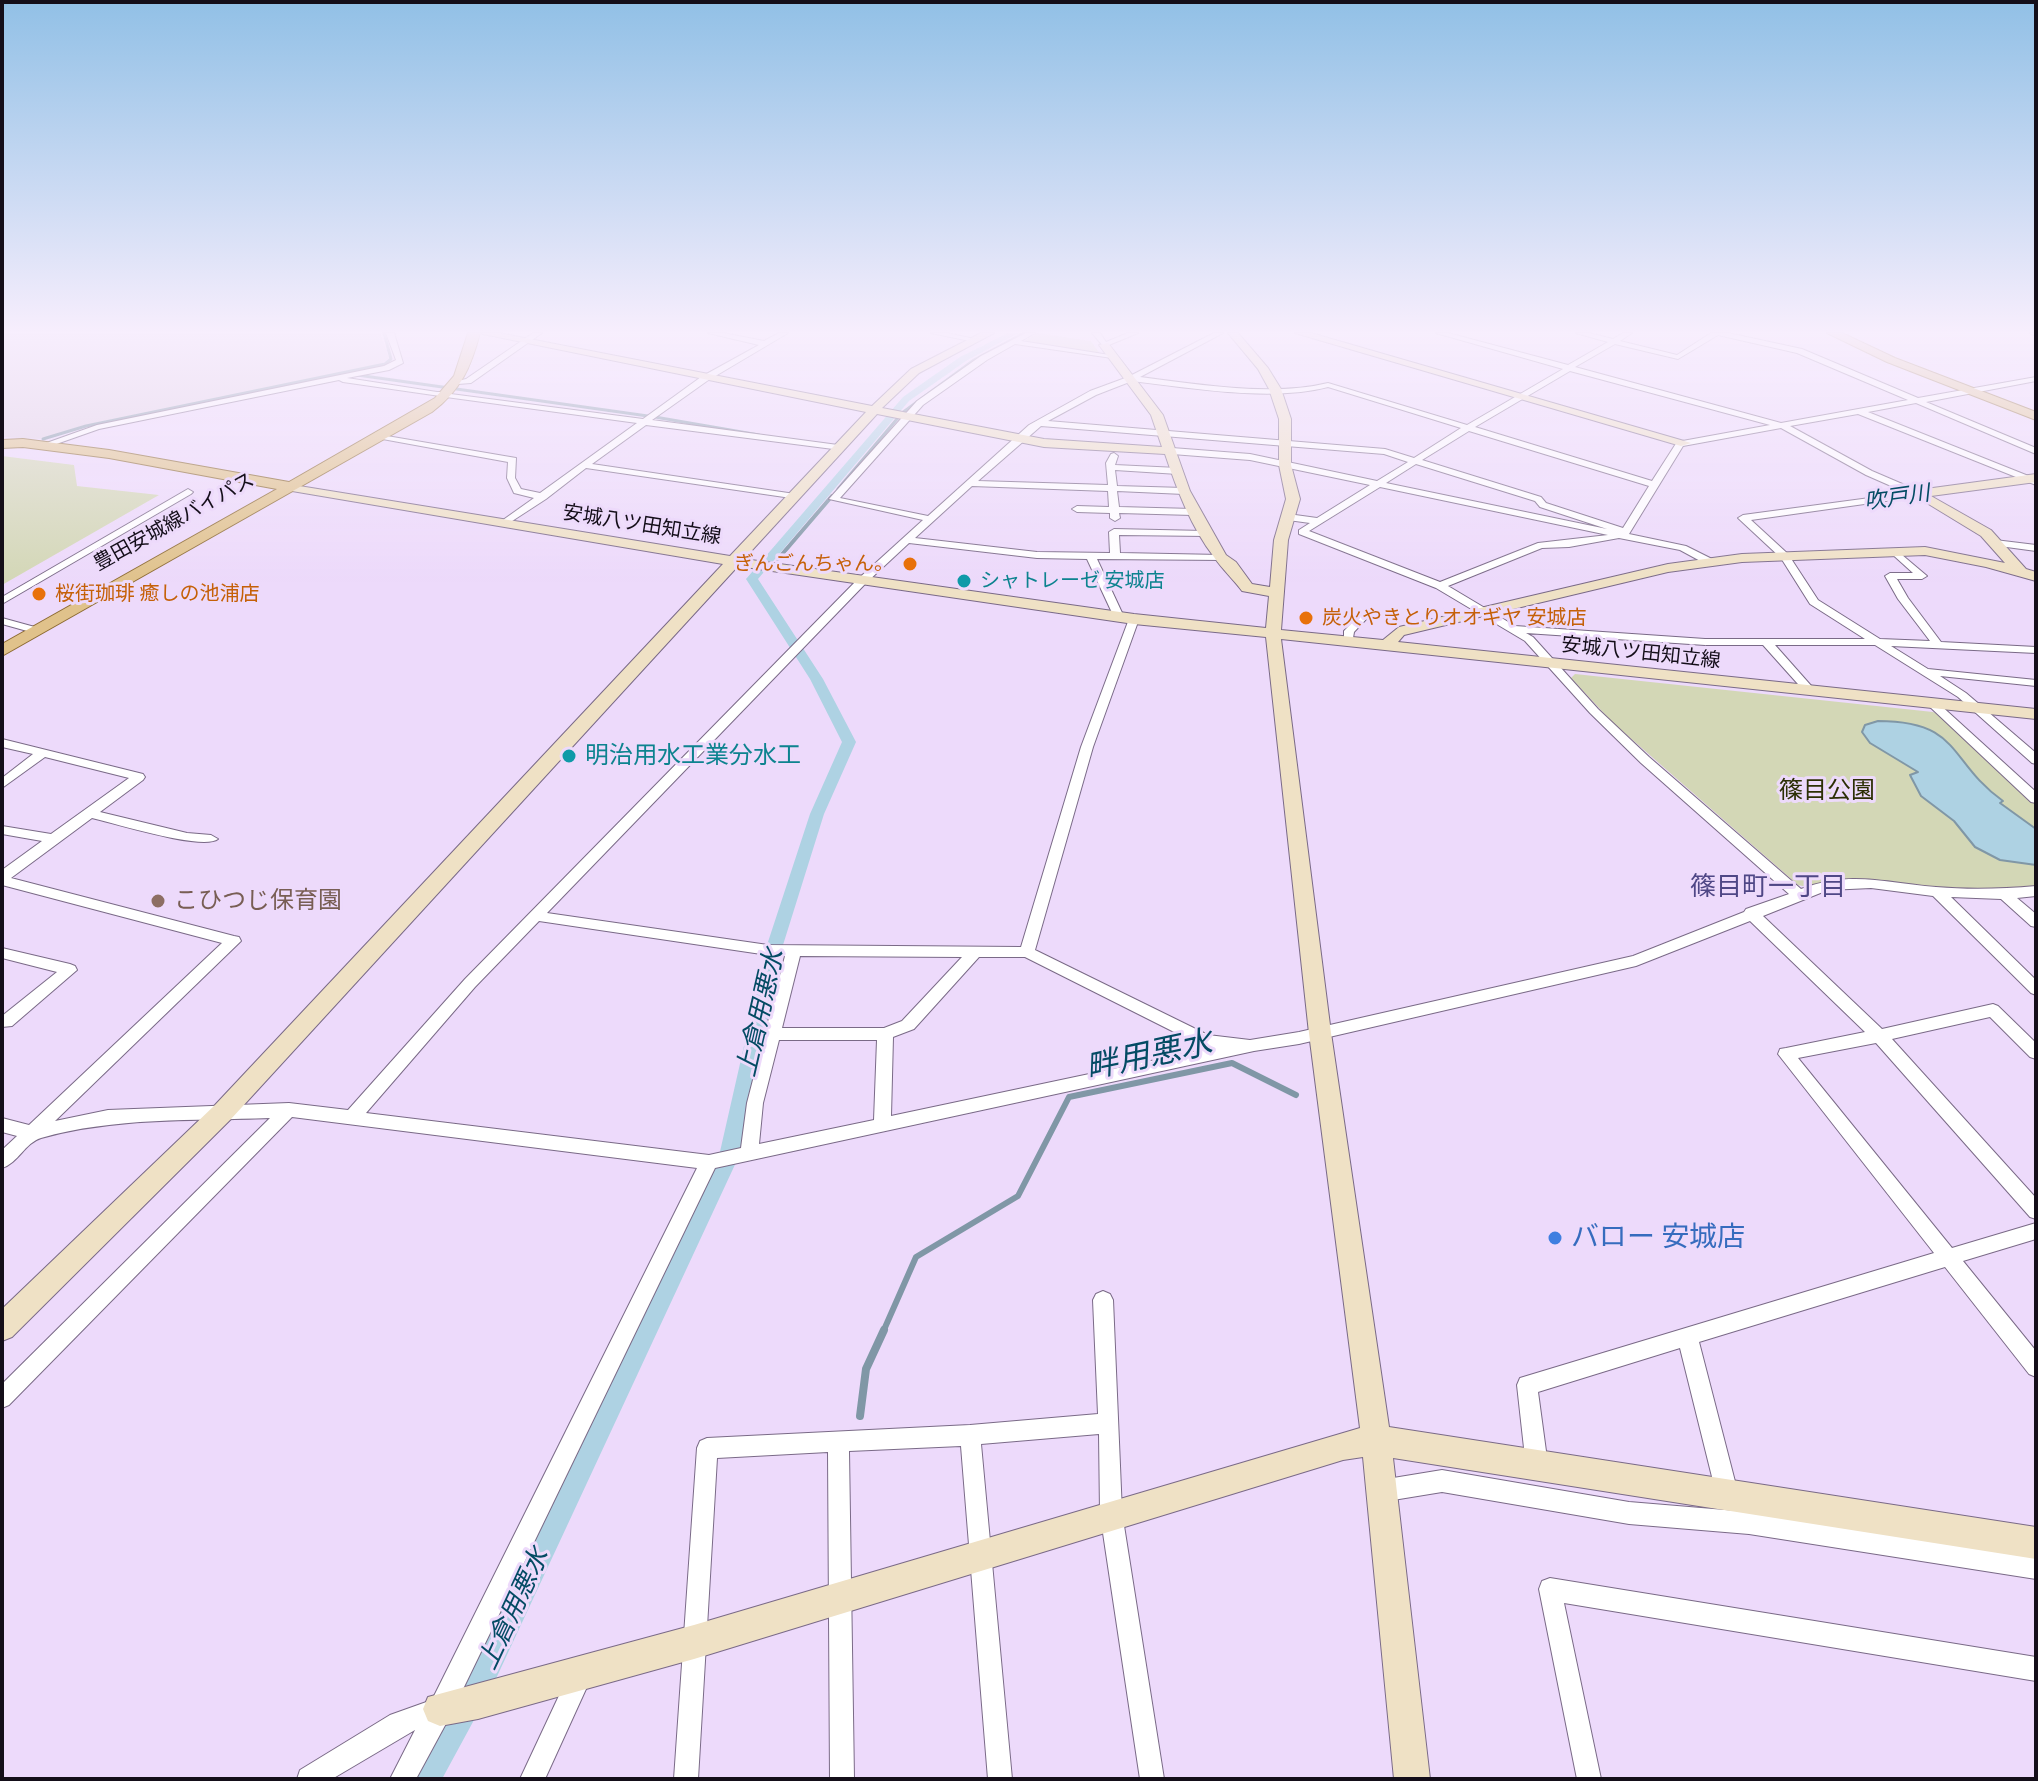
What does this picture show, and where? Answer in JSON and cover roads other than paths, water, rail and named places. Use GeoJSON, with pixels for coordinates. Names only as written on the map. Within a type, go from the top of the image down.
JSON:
{"type":"FeatureCollection","features":[{"type":"Feature","properties":{"kind":"main road"},"geometry":{"type":"LineString","coordinates":[[286,486],[405,416]]}},
{"type":"Feature","properties":{"kind":"main road"},"geometry":{"type":"LineString","coordinates":[[2,444],[109,454],[286,486],[381,438],[412,416]]}},
{"type":"Feature","properties":{"kind":"main road","name":"豊田安城線バイパス"},"geometry":{"type":"LineString","coordinates":[[2,651],[32,629],[286,486]]}},
{"type":"Feature","properties":{"kind":"main road","name":"豊田安城線バイパス"},"geometry":{"type":"LineString","coordinates":[[2,640],[32,629]]}},
{"type":"Feature","properties":{"kind":"street"},"geometry":{"type":"LineString","coordinates":[[42,446],[97,427],[149,416]]}},
{"type":"Feature","properties":{"kind":"street"},"geometry":{"type":"LineString","coordinates":[[594,416],[838,448]]}},
{"type":"Feature","properties":{"kind":"street"},"geometry":{"type":"LineString","coordinates":[[506,522],[653,416]]}},
{"type":"Feature","properties":{"kind":"street"},"geometry":{"type":"LineString","coordinates":[[2,1328],[223,1112],[838,448],[873,416]]}},
{"type":"Feature","properties":{"kind":"street"},"geometry":{"type":"LineString","coordinates":[[905,416],[834,499],[930,519]]}},
{"type":"Feature","properties":{"kind":"street"},"geometry":{"type":"LineString","coordinates":[[906,416],[1059,445],[1250,457],[1385,452],[1538,499],[1543,505],[1623,534]]}},
{"type":"Feature","properties":{"kind":"street"},"geometry":{"type":"LineString","coordinates":[[352,1117],[470,983],[862,581],[1020,439],[1051,416]]}},
{"type":"Feature","properties":{"kind":"street"},"geometry":{"type":"LineString","coordinates":[[1157,416],[1193,512],[1221,558],[1231,565],[1247,588],[1275,592]]}},
{"type":"Feature","properties":{"kind":"street"},"geometry":{"type":"LineString","coordinates":[[1284,416],[1293,499],[1281,540],[1273,635],[1320,1033],[1376,1440],[1412,1779]]}},
{"type":"Feature","properties":{"kind":"street"},"geometry":{"type":"LineString","coordinates":[[1432,416],[1656,485]]}},
{"type":"Feature","properties":{"kind":"street"},"geometry":{"type":"LineString","coordinates":[[1487,416],[1302,532],[1440,586],[1529,639],[1645,760],[1799,895]]}},
{"type":"Feature","properties":{"kind":"street"},"geometry":{"type":"LineString","coordinates":[[1591,416],[1685,443]]}},
{"type":"Feature","properties":{"kind":"street"},"geometry":{"type":"LineString","coordinates":[[1747,416],[1783,426],[1971,523],[2028,575],[2036,591]]}},
{"type":"Feature","properties":{"kind":"street"},"geometry":{"type":"LineString","coordinates":[[1440,586],[1541,545],[1569,544],[1623,534],[1680,444],[1837,416]]}},
{"type":"Feature","properties":{"kind":"street"},"geometry":{"type":"LineString","coordinates":[[1870,416],[2033,480]]}},
{"type":"Feature","properties":{"kind":"street"},"geometry":{"type":"LineString","coordinates":[[1953,416],[2036,451]]}},
{"type":"Feature","properties":{"kind":"street"},"geometry":{"type":"LineString","coordinates":[[1039,423],[1165,433],[1286,455],[1381,484],[1683,548],[1708,561]]}},
{"type":"Feature","properties":{"kind":"street"},"geometry":{"type":"LineString","coordinates":[[381,438],[513,460],[511,478],[517,491],[543,497]]}},
{"type":"Feature","properties":{"kind":"street"},"geometry":{"type":"LineString","coordinates":[[1114,456],[1111,467],[1115,488],[1115,556]]}},
{"type":"Feature","properties":{"kind":"street"},"geometry":{"type":"LineString","coordinates":[[587,466],[795,497]]}},
{"type":"Feature","properties":{"kind":"street"},"geometry":{"type":"LineString","coordinates":[[1111,467],[1178,471]]}},
{"type":"Feature","properties":{"kind":"street"},"geometry":{"type":"LineString","coordinates":[[2033,480],[1743,518],[1785,556],[1814,602],[1930,672],[2036,760]]}},
{"type":"Feature","properties":{"kind":"street"},"geometry":{"type":"LineString","coordinates":[[970,483],[1184,491]]}},
{"type":"Feature","properties":{"kind":"street","name":"安城八ツ田知立線"},"geometry":{"type":"LineString","coordinates":[[286,486],[775,568],[1126,618],[2036,714]]}},
{"type":"Feature","properties":{"kind":"street"},"geometry":{"type":"LineString","coordinates":[[2,601],[188,492]]}},
{"type":"Feature","properties":{"kind":"street"},"geometry":{"type":"LineString","coordinates":[[1077,509],[1193,512]]}},
{"type":"Feature","properties":{"kind":"street"},"geometry":{"type":"LineString","coordinates":[[1288,517],[1319,521]]}},
{"type":"Feature","properties":{"kind":"street"},"geometry":{"type":"LineString","coordinates":[[1116,532],[1205,534]]}},
{"type":"Feature","properties":{"kind":"street"},"geometry":{"type":"LineString","coordinates":[[906,540],[1009,553],[1221,558]]}},
{"type":"Feature","properties":{"kind":"street"},"geometry":{"type":"LineString","coordinates":[[1995,543],[2036,548]]}},
{"type":"Feature","properties":{"kind":"street"},"geometry":{"type":"LineString","coordinates":[[1386,646],[1399,632],[1708,561],[1925,551],[1955,555],[2028,575]]}},
{"type":"Feature","properties":{"kind":"street"},"geometry":{"type":"LineString","coordinates":[[1895,552],[1922,576],[1890,576],[1903,599],[1938,645]]}},
{"type":"Feature","properties":{"kind":"street"},"geometry":{"type":"LineString","coordinates":[[1027,952],[1126,618],[1091,556]]}},
{"type":"Feature","properties":{"kind":"street"},"geometry":{"type":"LineString","coordinates":[[1348,642],[1349,631],[1367,613]]}},
{"type":"Feature","properties":{"kind":"street"},"geometry":{"type":"LineString","coordinates":[[2,621],[32,629]]}},
{"type":"Feature","properties":{"kind":"street"},"geometry":{"type":"LineString","coordinates":[[1513,629],[1705,642],[1879,642],[2036,650]]}},
{"type":"Feature","properties":{"kind":"street"},"geometry":{"type":"LineString","coordinates":[[1767,643],[1810,691]]}},
{"type":"Feature","properties":{"kind":"street"},"geometry":{"type":"LineString","coordinates":[[1930,672],[2036,683]]}},
{"type":"Feature","properties":{"kind":"street"},"geometry":{"type":"LineString","coordinates":[[1933,704],[2036,799]]}},
{"type":"Feature","properties":{"kind":"street"},"geometry":{"type":"LineString","coordinates":[[2,743],[139,777],[2,879]]}},
{"type":"Feature","properties":{"kind":"street"},"geometry":{"type":"LineString","coordinates":[[2,784],[43,753]]}},
{"type":"Feature","properties":{"kind":"street"},"geometry":{"type":"LineString","coordinates":[[89,813],[187,837],[211,839]]}},
{"type":"Feature","properties":{"kind":"street"},"geometry":{"type":"LineString","coordinates":[[2,830],[53,839]]}},
{"type":"Feature","properties":{"kind":"street"},"geometry":{"type":"LineString","coordinates":[[2,879],[234,941],[2,1161]]}},
{"type":"Feature","properties":{"kind":"street"},"geometry":{"type":"LineString","coordinates":[[2,1125],[32,1133],[108,1117],[289,1110],[709,1162],[1320,1033],[1636,961],[1826,885],[1871,883],[1937,892],[2004,894],[2036,891]]}},
{"type":"Feature","properties":{"kind":"street"},"geometry":{"type":"LineString","coordinates":[[1937,892],[2036,989]]}},
{"type":"Feature","properties":{"kind":"street"},"geometry":{"type":"LineString","coordinates":[[2004,894],[2036,922]]}},
{"type":"Feature","properties":{"kind":"street"},"geometry":{"type":"LineString","coordinates":[[1751,913],[1879,1036],[2036,1211]]}},
{"type":"Feature","properties":{"kind":"street"},"geometry":{"type":"LineString","coordinates":[[536,916],[768,950],[1027,952],[1206,1041],[1254,1045]]}},
{"type":"Feature","properties":{"kind":"street"},"geometry":{"type":"LineString","coordinates":[[742,1157],[775,1034],[789,950]]}},
{"type":"Feature","properties":{"kind":"street"},"geometry":{"type":"LineString","coordinates":[[775,1034],[885,1034],[908,1025],[977,950]]}},
{"type":"Feature","properties":{"kind":"street"},"geometry":{"type":"LineString","coordinates":[[2,953],[70,970],[6,1022]]}},
{"type":"Feature","properties":{"kind":"street"},"geometry":{"type":"LineString","coordinates":[[2036,1053],[1993,1010],[1786,1054],[2036,1367]]}},
{"type":"Feature","properties":{"kind":"street"},"geometry":{"type":"LineString","coordinates":[[882,1126],[885,1034]]}},
{"type":"Feature","properties":{"kind":"street"},"geometry":{"type":"LineString","coordinates":[[2,1398],[289,1110]]}},
{"type":"Feature","properties":{"kind":"street"},"geometry":{"type":"LineString","coordinates":[[402,1779],[440,1709],[709,1162]]}},
{"type":"Feature","properties":{"kind":"street"},"geometry":{"type":"LineString","coordinates":[[1537,1466],[1527,1385],[1688,1339],[2036,1231]]}},
{"type":"Feature","properties":{"kind":"street"},"geometry":{"type":"LineString","coordinates":[[1103,1300],[1111,1513],[1152,1779]]}},
{"type":"Feature","properties":{"kind":"street"},"geometry":{"type":"LineString","coordinates":[[1688,1339],[1728,1497]]}},
{"type":"Feature","properties":{"kind":"street"},"geometry":{"type":"LineString","coordinates":[[686,1779],[707,1448],[970,1435],[1109,1423]]}},
{"type":"Feature","properties":{"kind":"street"},"geometry":{"type":"LineString","coordinates":[[970,1435],[1000,1779]]}},
{"type":"Feature","properties":{"kind":"street"},"geometry":{"type":"LineString","coordinates":[[838,1440],[842,1779]]}},
{"type":"Feature","properties":{"kind":"street"},"geometry":{"type":"LineString","coordinates":[[309,1779],[399,1724],[440,1709],[478,1702],[694,1642],[980,1557],[1111,1513],[1343,1445],[1376,1440],[2036,1543]]}},
{"type":"Feature","properties":{"kind":"street"},"geometry":{"type":"LineString","coordinates":[[1381,1491],[1442,1481],[1629,1513],[1749,1523],[2036,1568]]}},
{"type":"Feature","properties":{"kind":"street"},"geometry":{"type":"LineString","coordinates":[[1589,1779],[1550,1589],[2036,1669]]}},
{"type":"Feature","properties":{"kind":"street"},"geometry":{"type":"LineString","coordinates":[[532,1779],[581,1674]]}},
{"type":"Feature","properties":{"kind":"water"},"geometry":{"type":"Polygon","coordinates":[[[1878,721],[1925,728],[1951,746],[1985,786],[2003,801],[2000,803],[2036,829],[2036,865],[2000,860],[1975,847],[1954,821],[1921,796],[1910,775],[1918,772],[1870,743],[1862,732],[1865,725],[1878,721]]]}},
{"type":"Feature","properties":{"kind":"waterway"},"geometry":{"type":"LineString","coordinates":[[43,439],[134,416]]}},
{"type":"Feature","properties":{"kind":"waterway"},"geometry":{"type":"LineString","coordinates":[[649,416],[759,435]]}},
{"type":"Feature","properties":{"kind":"waterway","name":"上倉用悪水"},"geometry":{"type":"LineString","coordinates":[[427,1779],[483,1675],[729,1156],[775,945],[817,814],[849,742],[816,679],[752,579],[891,416]]}},
{"type":"Feature","properties":{"kind":"waterway"},"geometry":{"type":"LineString","coordinates":[[838,489],[899,416]]}},
{"type":"Feature","properties":{"kind":"waterway"},"geometry":{"type":"LineString","coordinates":[[778,559],[832,496],[830,498]]}},
{"type":"Feature","properties":{"kind":"waterway","name":"畔用悪水"},"geometry":{"type":"LineString","coordinates":[[883,1332],[916,1257],[1018,1196],[1069,1097],[1232,1063],[1296,1095]]}},
{"type":"Feature","properties":{"kind":"waterway","name":"畔用悪水"},"geometry":{"type":"LineString","coordinates":[[860,1416],[866,1369],[884,1330]]}},
{"type":"Feature","properties":{"kind":"place","name":"ぎんごんちゃん。"},"geometry":{"type":"Point","coordinates":[910,564]}},
{"type":"Feature","properties":{"kind":"place","name":"シャトレーゼ 安城店"},"geometry":{"type":"Point","coordinates":[964,581]}},
{"type":"Feature","properties":{"kind":"place","name":"桜街珈琲 癒しの池浦店"},"geometry":{"type":"Point","coordinates":[39,594]}},
{"type":"Feature","properties":{"kind":"place","name":"炭火やきとりオオギヤ 安城店"},"geometry":{"type":"Point","coordinates":[1306,618]}},
{"type":"Feature","properties":{"kind":"place","name":"明治用水工業分水工"},"geometry":{"type":"Point","coordinates":[569,756]}},
{"type":"Feature","properties":{"kind":"place","name":"こひつじ保育園"},"geometry":{"type":"Point","coordinates":[158,901]}},
{"type":"Feature","properties":{"kind":"place","name":"バロー 安城店"},"geometry":{"type":"Point","coordinates":[1555,1238]}},
{"type":"Feature","properties":{"kind":"district","name":"篠目町一丁目"},"geometry":{"type":"Point","coordinates":[1768,887]}},
{"type":"Feature","properties":{"kind":"water label","name":"吹戸川"},"geometry":{"type":"Point","coordinates":[1897,498]}},
{"type":"Feature","properties":{"kind":"park label","name":"篠目公園"},"geometry":{"type":"Point","coordinates":[1827,791]}}]}
